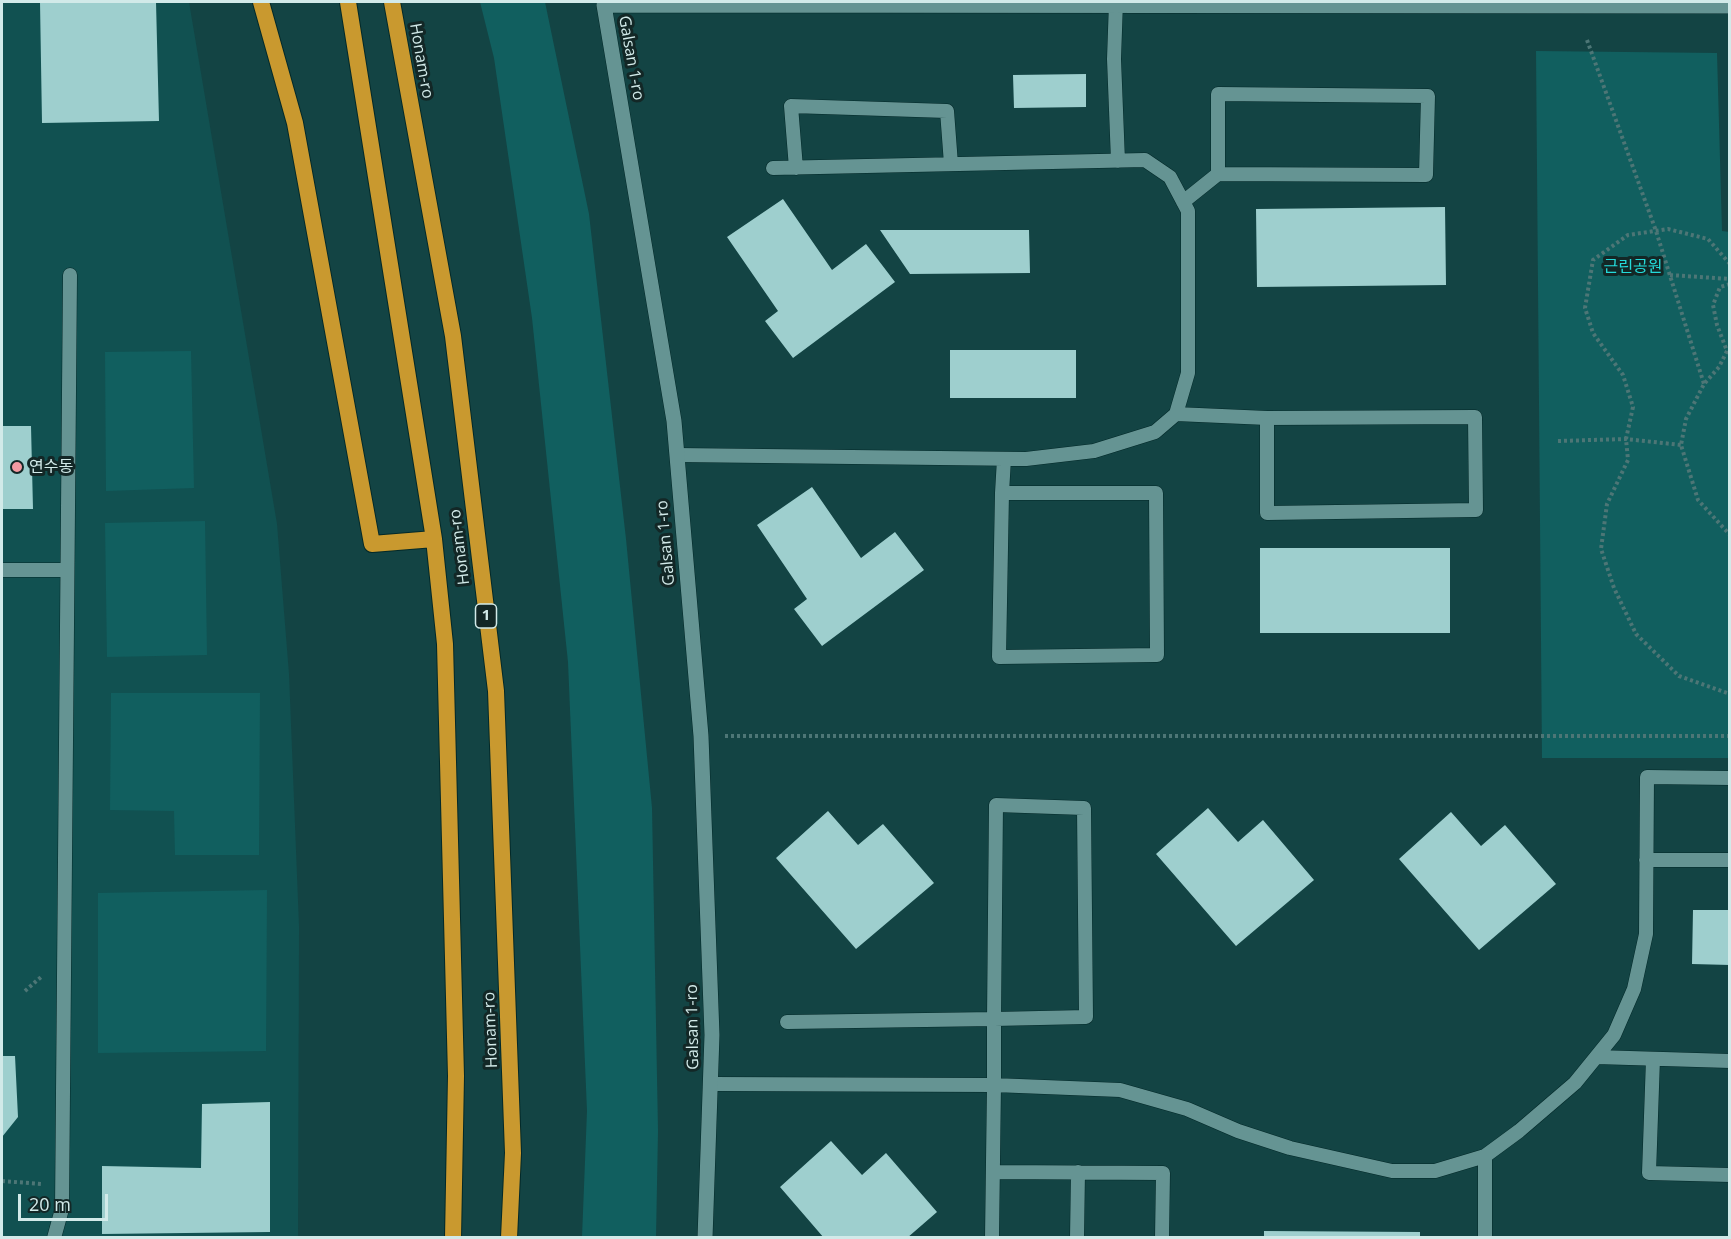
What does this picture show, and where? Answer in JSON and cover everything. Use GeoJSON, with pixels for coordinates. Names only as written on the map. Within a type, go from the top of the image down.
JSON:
{"type":"FeatureCollection","features":[{"type":"Feature","properties":{"kind":"highway"},"geometry":{"type":"LineString","coordinates":[[261,2],[295,123],[372,544],[434,539]]}},
{"type":"Feature","properties":{"kind":"highway","name":"Honam-ro"},"geometry":{"type":"LineString","coordinates":[[348,2],[434,539],[445,656],[456,1076],[453,1238]]}},
{"type":"Feature","properties":{"kind":"highway","name":"Honam-ro"},"geometry":{"type":"LineString","coordinates":[[392,2],[453,336],[496,692],[513,1153],[509,1238]]}},
{"type":"Feature","properties":{"kind":"street","name":"Galsan 1-ro"},"geometry":{"type":"LineString","coordinates":[[705,1238],[712,1084],[701,736],[674,421],[603,3],[1730,6]]}},
{"type":"Feature","properties":{"kind":"lane"},"geometry":{"type":"LineString","coordinates":[[1116,4],[1114,59],[1118,161]]}},
{"type":"Feature","properties":{"kind":"lane"},"geometry":{"type":"LineString","coordinates":[[1183,202],[1218,174],[1426,175],[1428,96],[1218,94],[1218,174]]}},
{"type":"Feature","properties":{"kind":"lane"},"geometry":{"type":"LineString","coordinates":[[795,168],[791,106],[947,111],[951,164]]}},
{"type":"Feature","properties":{"kind":"lane"},"geometry":{"type":"LineString","coordinates":[[677,455],[1026,459],[1094,451],[1155,432],[1176,414],[1188,373],[1188,211],[1170,177],[1145,160],[773,168]]}},
{"type":"Feature","properties":{"kind":"lane"},"geometry":{"type":"LineString","coordinates":[[54,1238],[62,1209],[70,275]]}},
{"type":"Feature","properties":{"kind":"lane"},"geometry":{"type":"LineString","coordinates":[[1176,414],[1267,418],[1474,417],[1476,510],[1267,513],[1267,418]]}},
{"type":"Feature","properties":{"kind":"lane"},"geometry":{"type":"LineString","coordinates":[[1002,493],[1156,493],[1157,655],[999,657],[1002,493],[1004,459]]}},
{"type":"Feature","properties":{"kind":"lane"},"geometry":{"type":"LineString","coordinates":[[2,570],[66,570]]}},
{"type":"Feature","properties":{"kind":"lane"},"geometry":{"type":"LineString","coordinates":[[712,1084],[994,1085],[1120,1090],[1187,1109],[1238,1131],[1290,1148],[1392,1171],[1435,1171],[1485,1156],[1519,1131],[1575,1083],[1614,1035],[1634,989],[1646,934],[1647,777],[1730,778]]}},
{"type":"Feature","properties":{"kind":"lane"},"geometry":{"type":"LineString","coordinates":[[787,1022],[994,1019],[1086,1017],[1084,808],[996,805],[994,1019],[994,1085],[992,1238]]}},
{"type":"Feature","properties":{"kind":"lane"},"geometry":{"type":"LineString","coordinates":[[1646,860],[1730,860]]}},
{"type":"Feature","properties":{"kind":"lane"},"geometry":{"type":"LineString","coordinates":[[1596,1057],[1730,1061]]}},
{"type":"Feature","properties":{"kind":"lane"},"geometry":{"type":"LineString","coordinates":[[1653,1059],[1649,1173],[1730,1175]]}},
{"type":"Feature","properties":{"kind":"lane"},"geometry":{"type":"LineString","coordinates":[[1485,1156],[1485,1238]]}},
{"type":"Feature","properties":{"kind":"lane"},"geometry":{"type":"LineString","coordinates":[[993,1172],[1163,1173],[1162,1238]]}},
{"type":"Feature","properties":{"kind":"lane"},"geometry":{"type":"LineString","coordinates":[[1077,1238],[1078,1172]]}},
{"type":"Feature","properties":{"kind":"path"},"geometry":{"type":"LineString","coordinates":[[1587,40],[1656,231],[1704,384]]}},
{"type":"Feature","properties":{"kind":"path"},"geometry":{"type":"LineString","coordinates":[[1730,264],[1708,239],[1668,229],[1629,235],[1593,260],[1584,308],[1593,333],[1623,375],[1633,407],[1626,439],[1629,460],[1606,504],[1601,549],[1614,588],[1636,634],[1679,676],[1730,694]]}},
{"type":"Feature","properties":{"kind":"path"},"geometry":{"type":"LineString","coordinates":[[1670,275],[1730,279]]}},
{"type":"Feature","properties":{"kind":"path"},"geometry":{"type":"LineString","coordinates":[[1730,284],[1720,287],[1713,305],[1717,325],[1727,351],[1719,367],[1704,384],[1686,419],[1681,445],[1698,500],[1730,535]]}},
{"type":"Feature","properties":{"kind":"path"},"geometry":{"type":"LineString","coordinates":[[1558,441],[1626,439],[1681,445]]}},
{"type":"Feature","properties":{"kind":"path"},"geometry":{"type":"LineString","coordinates":[[725,736],[1730,736]]}},
{"type":"Feature","properties":{"kind":"path"},"geometry":{"type":"LineString","coordinates":[[25,991],[41,976]]}},
{"type":"Feature","properties":{"kind":"path"},"geometry":{"type":"LineString","coordinates":[[2,1186],[2,1181],[42,1184]]}},
{"type":"Feature","properties":{"kind":"shaded area"},"geometry":{"type":"Polygon","coordinates":[[[2,2],[189,2],[277,524],[289,674],[299,926],[298,1237],[2,1238],[2,2]]]}},
{"type":"Feature","properties":{"kind":"green space"},"geometry":{"type":"Polygon","coordinates":[[[480,2],[545,2],[589,214],[626,539],[652,808],[658,1131],[656,1237],[582,1237],[587,1111],[568,662],[532,318],[494,58],[480,2]]]}},
{"type":"Feature","properties":{"kind":"green space","name":"근린공원"},"geometry":{"type":"Polygon","coordinates":[[[1536,51],[1717,53],[1722,231],[1730,232],[1729,758],[1542,758],[1536,51]]]}},
{"type":"Feature","properties":{"kind":"green space"},"geometry":{"type":"Polygon","coordinates":[[[191,351],[194,488],[106,491],[105,352],[191,351]]]}},
{"type":"Feature","properties":{"kind":"green space"},"geometry":{"type":"Polygon","coordinates":[[[205,521],[207,655],[107,657],[105,523],[205,521]]]}},
{"type":"Feature","properties":{"kind":"green space"},"geometry":{"type":"Polygon","coordinates":[[[111,693],[260,693],[259,855],[175,855],[174,811],[110,810],[111,693]]]}},
{"type":"Feature","properties":{"kind":"green space"},"geometry":{"type":"Polygon","coordinates":[[[267,890],[266,1051],[98,1053],[98,893],[267,890]]]}},
{"type":"Feature","properties":{"kind":"building"},"geometry":{"type":"Polygon","coordinates":[[[40,2],[156,2],[159,121],[42,123],[40,2]]]}},
{"type":"Feature","properties":{"kind":"building"},"geometry":{"type":"Polygon","coordinates":[[[1086,74],[1086,107],[1014,108],[1013,75],[1086,74]]]}},
{"type":"Feature","properties":{"kind":"building"},"geometry":{"type":"Polygon","coordinates":[[[783,199],[832,270],[866,244],[895,282],[793,358],[765,321],[778,311],[727,237],[783,199]]]}},
{"type":"Feature","properties":{"kind":"building"},"geometry":{"type":"Polygon","coordinates":[[[1445,207],[1446,285],[1257,287],[1256,209],[1445,207]]]}},
{"type":"Feature","properties":{"kind":"building"},"geometry":{"type":"Polygon","coordinates":[[[880,230],[1029,230],[1030,273],[910,274],[880,230]]]}},
{"type":"Feature","properties":{"kind":"building"},"geometry":{"type":"Polygon","coordinates":[[[950,350],[1076,350],[1076,398],[950,398],[950,350]]]}},
{"type":"Feature","properties":{"kind":"building","name":"연수동"},"geometry":{"type":"Polygon","coordinates":[[[2,426],[31,426],[33,509],[2,509],[2,426]]]}},
{"type":"Feature","properties":{"kind":"building"},"geometry":{"type":"Polygon","coordinates":[[[812,487],[861,558],[895,532],[924,570],[822,646],[794,609],[807,599],[757,525],[812,487]]]}},
{"type":"Feature","properties":{"kind":"building"},"geometry":{"type":"Polygon","coordinates":[[[1260,548],[1450,548],[1450,633],[1260,633],[1260,548]]]}},
{"type":"Feature","properties":{"kind":"building"},"geometry":{"type":"Polygon","coordinates":[[[1208,808],[1238,842],[1263,820],[1314,880],[1236,946],[1156,854],[1208,808]]]}},
{"type":"Feature","properties":{"kind":"building"},"geometry":{"type":"Polygon","coordinates":[[[828,811],[858,845],[883,824],[934,883],[856,949],[776,858],[828,811]]]}},
{"type":"Feature","properties":{"kind":"building"},"geometry":{"type":"Polygon","coordinates":[[[1451,812],[1481,846],[1505,825],[1556,884],[1479,950],[1399,859],[1451,812]]]}},
{"type":"Feature","properties":{"kind":"building"},"geometry":{"type":"Polygon","coordinates":[[[1693,910],[1730,910],[1730,965],[1692,964],[1693,910]]]}},
{"type":"Feature","properties":{"kind":"building"},"geometry":{"type":"Polygon","coordinates":[[[2,1056],[15,1056],[18,1117],[2,1137],[2,1056]]]}},
{"type":"Feature","properties":{"kind":"building"},"geometry":{"type":"Polygon","coordinates":[[[270,1102],[270,1232],[102,1234],[102,1166],[201,1168],[202,1104],[270,1102]]]}},
{"type":"Feature","properties":{"kind":"building"},"geometry":{"type":"Polygon","coordinates":[[[831,1141],[862,1175],[886,1153],[937,1212],[907,1238],[824,1238],[780,1187],[831,1141]]]}},
{"type":"Feature","properties":{"kind":"building"},"geometry":{"type":"Polygon","coordinates":[[[1264,1231],[1420,1232],[1420,1238],[1264,1238],[1264,1231]]]}},
{"type":"Feature","properties":{"kind":"place","name":"연수동"},"geometry":{"type":"Point","coordinates":[17,467]}}]}
